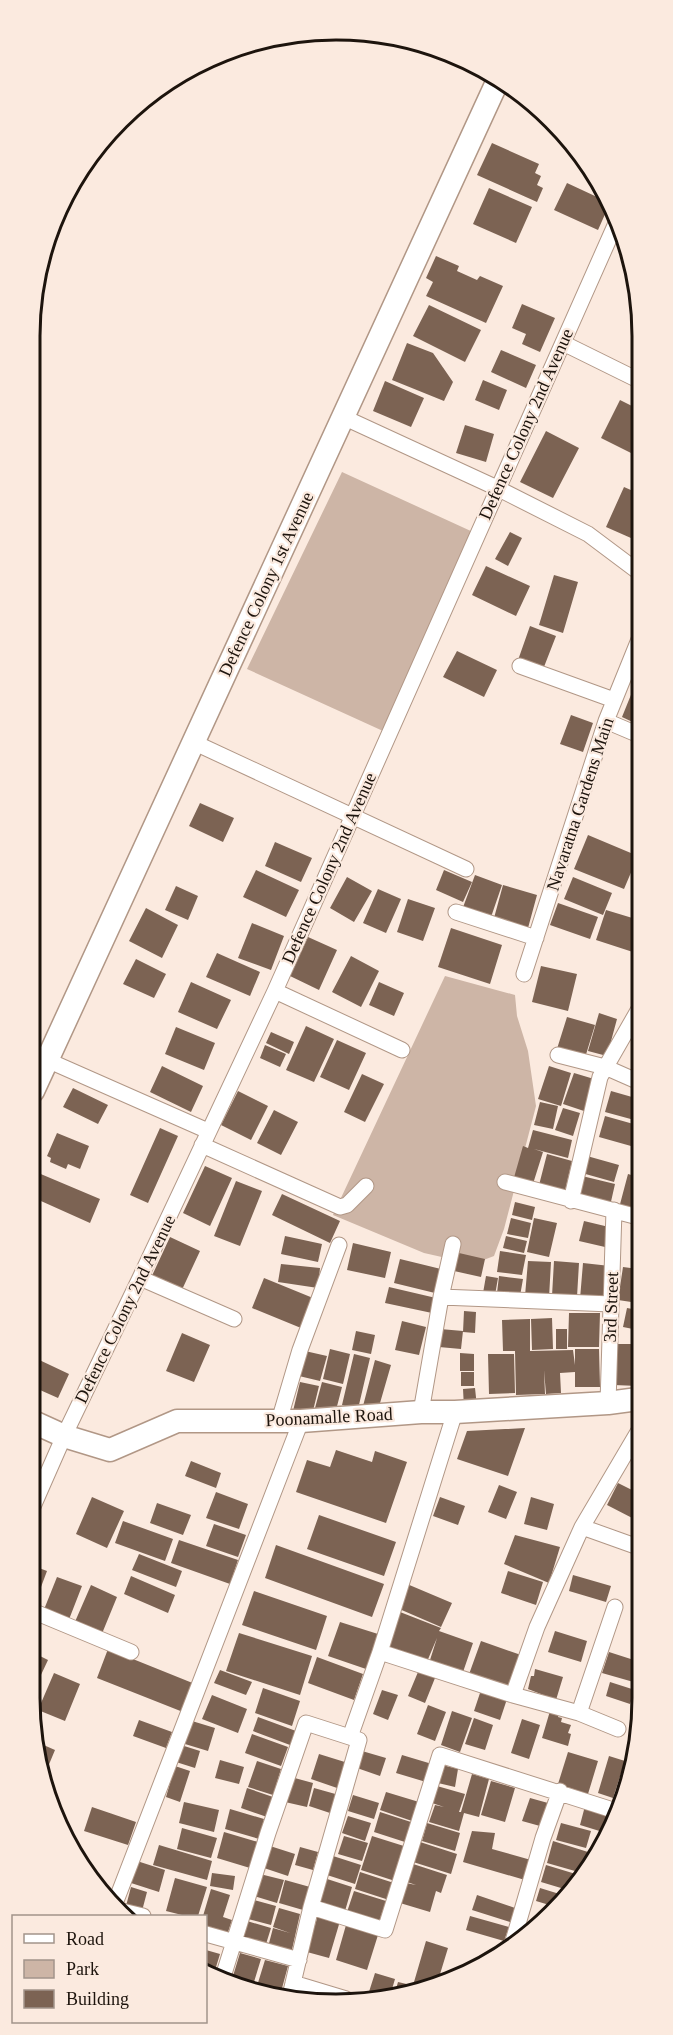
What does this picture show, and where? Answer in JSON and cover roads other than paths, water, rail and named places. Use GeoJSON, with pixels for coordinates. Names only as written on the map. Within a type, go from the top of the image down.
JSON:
{"type":"FeatureCollection","features":[{"type":"Feature","properties":{"kind":"street","name":"Defence Colony 1st Avenue"},"geometry":{"type":"LineString","coordinates":[[40,1076],[495,86]]}},
{"type":"Feature","properties":{"kind":"street","name":"Defence Colony 2nd Avenue"},"geometry":{"type":"LineString","coordinates":[[40,1490],[275,991],[613,230]]}},
{"type":"Feature","properties":{"kind":"street"},"geometry":{"type":"LineString","coordinates":[[563,343],[632,377]]}},
{"type":"Feature","properties":{"kind":"street"},"geometry":{"type":"LineString","coordinates":[[343,417],[497,488],[588,534],[632,567]]}},
{"type":"Feature","properties":{"kind":"street","name":"Navaratna Gardens Main"},"geometry":{"type":"LineString","coordinates":[[524,974],[606,721],[632,656]]}},
{"type":"Feature","properties":{"kind":"street"},"geometry":{"type":"LineString","coordinates":[[520,666],[614,700]]}},
{"type":"Feature","properties":{"kind":"street"},"geometry":{"type":"LineString","coordinates":[[606,721],[632,732]]}},
{"type":"Feature","properties":{"kind":"street"},"geometry":{"type":"LineString","coordinates":[[193,742],[466,869]]}},
{"type":"Feature","properties":{"kind":"street"},"geometry":{"type":"LineString","coordinates":[[456,912],[536,938]]}},
{"type":"Feature","properties":{"kind":"street"},"geometry":{"type":"LineString","coordinates":[[275,991],[402,1050]]}},
{"type":"Feature","properties":{"kind":"street"},"geometry":{"type":"LineString","coordinates":[[571,1201],[600,1077],[632,1021]]}},
{"type":"Feature","properties":{"kind":"street"},"geometry":{"type":"LineString","coordinates":[[558,1055],[605,1067],[632,1079]]}},
{"type":"Feature","properties":{"kind":"street"},"geometry":{"type":"LineString","coordinates":[[47,1060],[340,1207],[347,1205],[366,1186]]}},
{"type":"Feature","properties":{"kind":"street"},"geometry":{"type":"LineString","coordinates":[[505,1182],[632,1215]]}},
{"type":"Feature","properties":{"kind":"street","name":"3rd Street"},"geometry":{"type":"LineString","coordinates":[[608,1403],[614,1210]]}},
{"type":"Feature","properties":{"kind":"street"},"geometry":{"type":"LineString","coordinates":[[421,1412],[441,1297],[453,1244]]}},
{"type":"Feature","properties":{"kind":"street"},"geometry":{"type":"LineString","coordinates":[[117,1897],[290,1421],[300,1350],[339,1245]]}},
{"type":"Feature","properties":{"kind":"street"},"geometry":{"type":"LineString","coordinates":[[140,1278],[234,1319]]}},
{"type":"Feature","properties":{"kind":"street"},"geometry":{"type":"LineString","coordinates":[[441,1297],[611,1304]]}},
{"type":"Feature","properties":{"kind":"street","name":"Poonamalle Road"},"geometry":{"type":"LineString","coordinates":[[40,1425],[64,1436],[110,1450],[177,1421],[290,1421],[632,1400]]}},
{"type":"Feature","properties":{"kind":"street"},"geometry":{"type":"LineString","coordinates":[[350,1737],[380,1652],[455,1412]]}},
{"type":"Feature","properties":{"kind":"street"},"geometry":{"type":"LineString","coordinates":[[513,1695],[537,1627],[582,1527],[632,1442]]}},
{"type":"Feature","properties":{"kind":"street"},"geometry":{"type":"LineString","coordinates":[[582,1527],[632,1545]]}},
{"type":"Feature","properties":{"kind":"street"},"geometry":{"type":"LineString","coordinates":[[579,1713],[615,1607]]}},
{"type":"Feature","properties":{"kind":"street"},"geometry":{"type":"LineString","coordinates":[[40,1614],[131,1652]]}},
{"type":"Feature","properties":{"kind":"street"},"geometry":{"type":"LineString","coordinates":[[380,1652],[513,1695],[579,1713],[618,1729]]}},
{"type":"Feature","properties":{"kind":"street"},"geometry":{"type":"LineString","coordinates":[[224,1973],[268,1833],[306,1723],[359,1740],[311,1907],[291,1991]]}},
{"type":"Feature","properties":{"kind":"street"},"geometry":{"type":"LineString","coordinates":[[311,1907],[385,1930],[440,1755],[611,1808]]}},
{"type":"Feature","properties":{"kind":"street"},"geometry":{"type":"LineString","coordinates":[[515,1935],[543,1838],[560,1791]]}},
{"type":"Feature","properties":{"kind":"street"},"geometry":{"type":"LineString","coordinates":[[207,1934],[299,1959]]}},
{"type":"Feature","properties":{"kind":"street"},"geometry":{"type":"LineString","coordinates":[[293,1983],[329,1994]]}}]}
